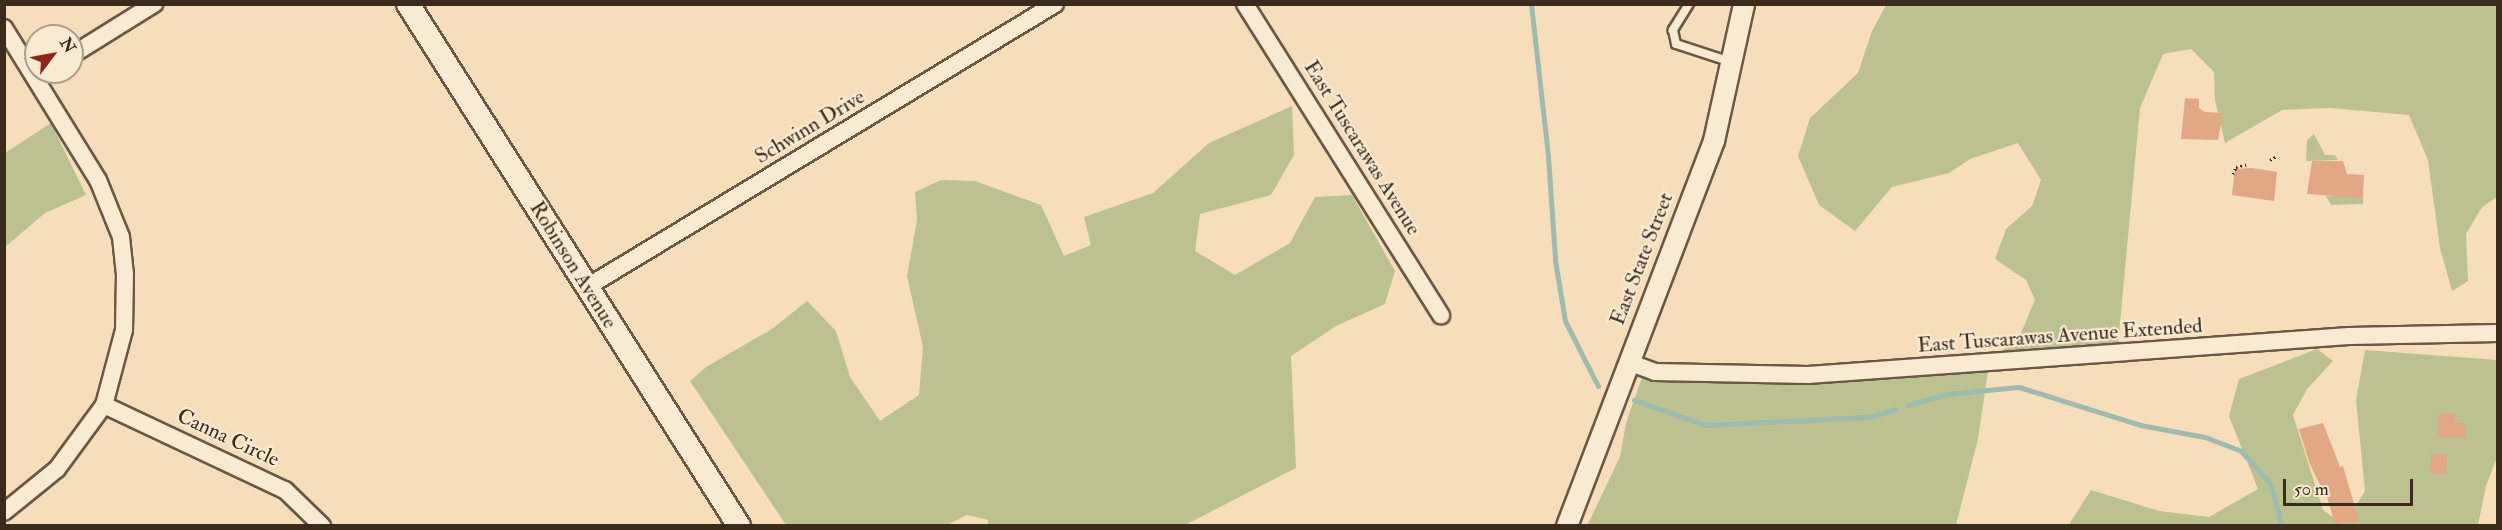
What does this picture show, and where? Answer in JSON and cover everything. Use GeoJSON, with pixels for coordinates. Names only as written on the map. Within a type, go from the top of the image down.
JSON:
{"type":"FeatureCollection","features":[{"type":"Feature","properties":{"kind":"main road","name":"Robinson Avenue"},"geometry":{"type":"LineString","coordinates":[[408,4],[739,525]]}},
{"type":"Feature","properties":{"kind":"street"},"geometry":{"type":"LineString","coordinates":[[84,48],[154,4]]}},
{"type":"Feature","properties":{"kind":"street","name":"Schwinn Drive"},"geometry":{"type":"LineString","coordinates":[[587,287],[1055,4]]}},
{"type":"Feature","properties":{"kind":"street","name":"East Tuscarawas Avenue"},"geometry":{"type":"LineString","coordinates":[[1245,4],[1441,315]]}},
{"type":"Feature","properties":{"kind":"street","name":"East State Street"},"geometry":{"type":"LineString","coordinates":[[1567,525],[1714,141],[1744,4]]}},
{"type":"Feature","properties":{"kind":"street"},"geometry":{"type":"LineString","coordinates":[[4,28],[24,53]]}},
{"type":"Feature","properties":{"kind":"street"},"geometry":{"type":"LineString","coordinates":[[4,512],[57,469],[104,405],[124,330],[125,273],[121,237],[98,180],[46,84]]}},
{"type":"Feature","properties":{"kind":"street","name":"East Tuscarawas Avenue Extended"},"geometry":{"type":"LineString","coordinates":[[1628,362],[1655,372],[1808,375],[2345,336],[2498,333]]}},
{"type":"Feature","properties":{"kind":"street","name":"Canna Circle"},"geometry":{"type":"LineString","coordinates":[[104,405],[285,490],[322,525]]}},
{"type":"Feature","properties":{"kind":"lane"},"geometry":{"type":"LineString","coordinates":[[1689,4],[1673,30],[1676,44],[1731,62]]}},
{"type":"Feature","properties":{"kind":"path"},"geometry":{"type":"LineString","coordinates":[[2270,159],[2277,156]]}},
{"type":"Feature","properties":{"kind":"path"},"geometry":{"type":"LineString","coordinates":[[2233,174],[2236,167],[2248,164]]}},
{"type":"Feature","properties":{"kind":"green space"},"geometry":{"type":"Polygon","coordinates":[[[1886,5],[2497,5],[2497,197],[2482,207],[2466,234],[2468,281],[2452,291],[2440,248],[2428,160],[2409,115],[2330,108],[2282,110],[2225,143],[2215,100],[2214,72],[2191,49],[2163,54],[2140,108],[2117,355],[1989,364],[2021,333],[2035,300],[2026,280],[1995,259],[2006,229],[2032,206],[2041,180],[2018,143],[1970,159],[1949,173],[1892,187],[1855,231],[1819,205],[1798,156],[1810,118],[1858,73],[1872,31],[1886,5]]]}},
{"type":"Feature","properties":{"kind":"green space"},"geometry":{"type":"Polygon","coordinates":[[[1292,106],[1294,155],[1271,195],[1200,214],[1195,251],[1235,275],[1290,243],[1315,197],[1352,195],[1395,271],[1385,304],[1336,326],[1291,356],[1296,468],[1185,525],[988,525],[988,520],[967,515],[947,525],[786,525],[690,381],[706,367],[772,329],[807,301],[836,331],[850,377],[880,421],[919,395],[923,347],[907,276],[917,220],[915,192],[941,180],[975,181],[1041,205],[1064,256],[1091,245],[1084,217],[1153,193],[1209,143],[1292,106]]]}},
{"type":"Feature","properties":{"kind":"green space"},"geometry":{"type":"Polygon","coordinates":[[[51,123],[86,195],[45,213],[5,247],[5,153],[51,123]]]}},
{"type":"Feature","properties":{"kind":"green space"},"geometry":{"type":"Polygon","coordinates":[[[2314,134],[2325,155],[2335,155],[2338,160],[2306,161],[2307,140],[2314,134]]]}},
{"type":"Feature","properties":{"kind":"green space"},"geometry":{"type":"Polygon","coordinates":[[[2326,196],[2363,196],[2363,204],[2331,205],[2326,196]]]}},
{"type":"Feature","properties":{"kind":"green space"},"geometry":{"type":"Polygon","coordinates":[[[2317,349],[2333,361],[2307,389],[2293,415],[2323,510],[2344,525],[2068,526],[2091,490],[2159,511],[2209,517],[2258,489],[2229,416],[2239,379],[2317,349]]]}},
{"type":"Feature","properties":{"kind":"green space"},"geometry":{"type":"Polygon","coordinates":[[[2365,350],[2497,360],[2497,457],[2486,486],[2478,525],[2344,525],[2365,491],[2356,400],[2365,350]]]}},
{"type":"Feature","properties":{"kind":"green space"},"geometry":{"type":"Polygon","coordinates":[[[1989,364],[1978,439],[1956,525],[1587,526],[1620,457],[1626,423],[1645,369],[1655,372],[1989,364]]]}},
{"type":"Feature","properties":{"kind":"building"},"geometry":{"type":"Polygon","coordinates":[[[2185,98],[2199,99],[2199,108],[2205,112],[2223,113],[2218,140],[2181,139],[2185,98]]]}},
{"type":"Feature","properties":{"kind":"building"},"geometry":{"type":"Polygon","coordinates":[[[2312,161],[2343,161],[2347,174],[2364,175],[2363,198],[2307,194],[2312,161]]]}},
{"type":"Feature","properties":{"kind":"building"},"geometry":{"type":"Polygon","coordinates":[[[2252,168],[2277,172],[2274,201],[2232,195],[2235,169],[2252,168]]]}},
{"type":"Feature","properties":{"kind":"building"},"geometry":{"type":"Polygon","coordinates":[[[2439,413],[2456,414],[2455,423],[2466,423],[2466,438],[2437,437],[2439,413]]]}},
{"type":"Feature","properties":{"kind":"building"},"geometry":{"type":"Polygon","coordinates":[[[2323,423],[2340,467],[2343,466],[2359,521],[2335,525],[2324,486],[2321,487],[2309,462],[2299,429],[2323,423]]]}},
{"type":"Feature","properties":{"kind":"building"},"geometry":{"type":"Polygon","coordinates":[[[2431,454],[2447,455],[2446,474],[2430,473],[2431,454]]]}},
{"type":"Feature","properties":{"kind":"waterway"},"geometry":{"type":"LineString","coordinates":[[1531,4],[1548,156],[1555,260],[1565,321],[1598,386]]}},
{"type":"Feature","properties":{"kind":"waterway"},"geometry":{"type":"LineString","coordinates":[[1908,405],[1946,394],[2019,387],[2140,425],[2205,437],[2241,451],[2270,483],[2282,526]]}},
{"type":"Feature","properties":{"kind":"waterway"},"geometry":{"type":"LineString","coordinates":[[1634,400],[1705,425],[1869,417],[1895,409]]}}]}
